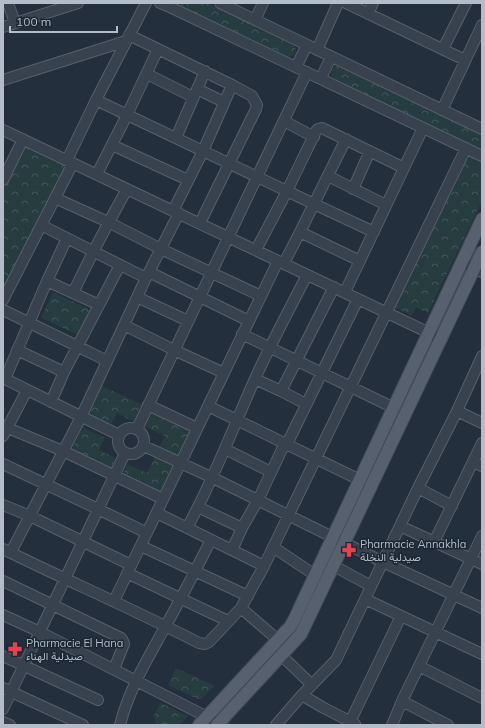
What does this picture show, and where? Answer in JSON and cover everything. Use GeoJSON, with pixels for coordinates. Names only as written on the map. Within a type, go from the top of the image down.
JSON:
{"type":"FeatureCollection","features":[{"type":"Feature","properties":{"kind":"main road"},"geometry":{"type":"LineString","coordinates":[[203,721],[290,627],[294,620],[482,219]]}},
{"type":"Feature","properties":{"kind":"main road"},"geometry":{"type":"LineString","coordinates":[[220,724],[302,634],[442,339],[478,270],[482,252]]}},
{"type":"Feature","properties":{"kind":"street"},"geometry":{"type":"LineString","coordinates":[[8,3],[15,23]]}},
{"type":"Feature","properties":{"kind":"street"},"geometry":{"type":"LineString","coordinates":[[3,27],[78,3]]}},
{"type":"Feature","properties":{"kind":"street"},"geometry":{"type":"LineString","coordinates":[[3,300],[55,198],[96,100],[146,3]]}},
{"type":"Feature","properties":{"kind":"street"},"geometry":{"type":"LineString","coordinates":[[160,3],[321,78],[482,156]]}},
{"type":"Feature","properties":{"kind":"street"},"geometry":{"type":"LineString","coordinates":[[220,3],[482,129]]}},
{"type":"Feature","properties":{"kind":"street"},"geometry":{"type":"LineString","coordinates":[[255,20],[263,3]]}},
{"type":"Feature","properties":{"kind":"street"},"geometry":{"type":"LineString","coordinates":[[317,50],[338,3]]}},
{"type":"Feature","properties":{"kind":"street"},"geometry":{"type":"LineString","coordinates":[[346,3],[465,60]]}},
{"type":"Feature","properties":{"kind":"street"},"geometry":{"type":"LineString","coordinates":[[368,14],[373,3]]}},
{"type":"Feature","properties":{"kind":"street"},"geometry":{"type":"LineString","coordinates":[[443,49],[466,3]]}},
{"type":"Feature","properties":{"kind":"street"},"geometry":{"type":"LineString","coordinates":[[442,110],[482,25]]}},
{"type":"Feature","properties":{"kind":"street"},"geometry":{"type":"LineString","coordinates":[[3,80],[127,38],[158,49],[205,71],[252,96],[257,105],[256,109],[200,223]]}},
{"type":"Feature","properties":{"kind":"street"},"geometry":{"type":"LineString","coordinates":[[296,67],[307,45]]}},
{"type":"Feature","properties":{"kind":"street"},"geometry":{"type":"LineString","coordinates":[[97,174],[158,49]]}},
{"type":"Feature","properties":{"kind":"street"},"geometry":{"type":"LineString","coordinates":[[321,78],[331,57]]}},
{"type":"Feature","properties":{"kind":"street"},"geometry":{"type":"LineString","coordinates":[[176,138],[205,71]]}},
{"type":"Feature","properties":{"kind":"street"},"geometry":{"type":"LineString","coordinates":[[137,429],[307,72]]}},
{"type":"Feature","properties":{"kind":"street"},"geometry":{"type":"LineString","coordinates":[[147,74],[195,93],[224,102]]}},
{"type":"Feature","properties":{"kind":"street"},"geometry":{"type":"LineString","coordinates":[[232,85],[203,151],[188,180],[161,249],[81,417],[30,516],[7,551],[199,643],[205,644],[210,642],[241,608],[248,596],[264,566],[466,148]]}},
{"type":"Feature","properties":{"kind":"street"},"geometry":{"type":"LineString","coordinates":[[96,100],[374,232]]}},
{"type":"Feature","properties":{"kind":"street"},"geometry":{"type":"LineString","coordinates":[[284,121],[314,136]]}},
{"type":"Feature","properties":{"kind":"street"},"geometry":{"type":"LineString","coordinates":[[256,250],[318,129],[322,128],[404,168]]}},
{"type":"Feature","properties":{"kind":"street"},"geometry":{"type":"LineString","coordinates":[[345,292],[423,128]]}},
{"type":"Feature","properties":{"kind":"street"},"geometry":{"type":"LineString","coordinates":[[3,130],[442,339]]}},
{"type":"Feature","properties":{"kind":"street"},"geometry":{"type":"LineString","coordinates":[[3,180],[23,139]]}},
{"type":"Feature","properties":{"kind":"street"},"geometry":{"type":"LineString","coordinates":[[114,602],[261,296],[300,232],[346,139]]}},
{"type":"Feature","properties":{"kind":"street"},"geometry":{"type":"LineString","coordinates":[[112,145],[188,180]]}},
{"type":"Feature","properties":{"kind":"street"},"geometry":{"type":"LineString","coordinates":[[353,189],[370,151]]}},
{"type":"Feature","properties":{"kind":"street"},"geometry":{"type":"LineString","coordinates":[[328,176],[386,205]]}},
{"type":"Feature","properties":{"kind":"street"},"geometry":{"type":"LineString","coordinates":[[73,293],[93,250],[127,189]]}},
{"type":"Feature","properties":{"kind":"street"},"geometry":{"type":"LineString","coordinates":[[55,198],[261,296]]}},
{"type":"Feature","properties":{"kind":"street"},"geometry":{"type":"LineString","coordinates":[[41,225],[120,265],[200,297],[249,321]]}},
{"type":"Feature","properties":{"kind":"street"},"geometry":{"type":"LineString","coordinates":[[300,232],[360,261]]}},
{"type":"Feature","properties":{"kind":"street"},"geometry":{"type":"LineString","coordinates":[[67,238],[4,379],[119,435]]}},
{"type":"Feature","properties":{"kind":"street"},"geometry":{"type":"LineString","coordinates":[[462,262],[478,270]]}},
{"type":"Feature","properties":{"kind":"street"},"geometry":{"type":"LineString","coordinates":[[51,402],[64,372],[120,265]]}},
{"type":"Feature","properties":{"kind":"street"},"geometry":{"type":"LineString","coordinates":[[187,528],[212,478],[255,379],[307,275]]}},
{"type":"Feature","properties":{"kind":"street"},"geometry":{"type":"LineString","coordinates":[[48,281],[99,305]]}},
{"type":"Feature","properties":{"kind":"street"},"geometry":{"type":"LineString","coordinates":[[281,391],[334,287]]}},
{"type":"Feature","properties":{"kind":"street"},"geometry":{"type":"LineString","coordinates":[[137,297],[188,321]]}},
{"type":"Feature","properties":{"kind":"street"},"geometry":{"type":"LineString","coordinates":[[232,550],[358,299]]}},
{"type":"Feature","properties":{"kind":"street"},"geometry":{"type":"LineString","coordinates":[[3,310],[107,361]]}},
{"type":"Feature","properties":{"kind":"street"},"geometry":{"type":"LineString","coordinates":[[124,325],[224,373]]}},
{"type":"Feature","properties":{"kind":"street"},"geometry":{"type":"LineString","coordinates":[[242,334],[394,408]]}},
{"type":"Feature","properties":{"kind":"street"},"geometry":{"type":"LineString","coordinates":[[17,350],[64,372]]}},
{"type":"Feature","properties":{"kind":"street"},"geometry":{"type":"LineString","coordinates":[[276,725],[302,695],[336,660],[418,488],[457,411],[478,374],[482,356]]}},
{"type":"Feature","properties":{"kind":"street"},"geometry":{"type":"LineString","coordinates":[[255,379],[306,404]]}},
{"type":"Feature","properties":{"kind":"street"},"geometry":{"type":"LineString","coordinates":[[27,390],[5,430],[63,451],[163,499]]}},
{"type":"Feature","properties":{"kind":"street"},"geometry":{"type":"LineString","coordinates":[[148,405],[197,428]]}},
{"type":"Feature","properties":{"kind":"street"},"geometry":{"type":"LineString","coordinates":[[208,406],[360,480]]}},
{"type":"Feature","properties":{"kind":"street"},"geometry":{"type":"LineString","coordinates":[[457,411],[482,423]]}},
{"type":"Feature","properties":{"kind":"street"},"geometry":{"type":"LineString","coordinates":[[125,429],[137,429],[144,438],[144,446],[138,453],[125,453],[122,451],[118,443],[119,435],[125,429]]}},
{"type":"Feature","properties":{"kind":"street"},"geometry":{"type":"LineString","coordinates":[[434,542],[452,506],[477,464],[482,443]]}},
{"type":"Feature","properties":{"kind":"street"},"geometry":{"type":"LineString","coordinates":[[144,446],[383,562],[482,608]]}},
{"type":"Feature","properties":{"kind":"street"},"geometry":{"type":"LineString","coordinates":[[225,449],[271,472]]}},
{"type":"Feature","properties":{"kind":"street"},"geometry":{"type":"LineString","coordinates":[[3,709],[7,690],[23,666],[40,632],[125,453]]}},
{"type":"Feature","properties":{"kind":"street"},"geometry":{"type":"LineString","coordinates":[[3,464],[147,533]]}},
{"type":"Feature","properties":{"kind":"street"},"geometry":{"type":"LineString","coordinates":[[418,488],[452,506]]}},
{"type":"Feature","properties":{"kind":"street"},"geometry":{"type":"LineString","coordinates":[[3,505],[30,516],[83,542],[181,598],[228,622]]}},
{"type":"Feature","properties":{"kind":"street"},"geometry":{"type":"LineString","coordinates":[[198,507],[242,528]]}},
{"type":"Feature","properties":{"kind":"street"},"geometry":{"type":"LineString","coordinates":[[157,513],[264,566]]}},
{"type":"Feature","properties":{"kind":"street"},"geometry":{"type":"LineString","coordinates":[[400,526],[472,558],[482,564]]}},
{"type":"Feature","properties":{"kind":"street"},"geometry":{"type":"LineString","coordinates":[[392,725],[402,701],[482,536]]}},
{"type":"Feature","properties":{"kind":"street"},"geometry":{"type":"LineString","coordinates":[[120,725],[123,710],[136,680],[211,540]]}},
{"type":"Feature","properties":{"kind":"street"},"geometry":{"type":"LineString","coordinates":[[141,546],[248,596]]}},
{"type":"Feature","properties":{"kind":"street"},"geometry":{"type":"LineString","coordinates":[[273,547],[315,575]]}},
{"type":"Feature","properties":{"kind":"street"},"geometry":{"type":"LineString","coordinates":[[334,566],[371,586]]}},
{"type":"Feature","properties":{"kind":"street"},"geometry":{"type":"LineString","coordinates":[[3,581],[121,638],[124,644],[114,670]]}},
{"type":"Feature","properties":{"kind":"street"},"geometry":{"type":"LineString","coordinates":[[365,598],[482,654]]}},
{"type":"Feature","properties":{"kind":"street"},"geometry":{"type":"LineString","coordinates":[[241,608],[278,640]]}},
{"type":"Feature","properties":{"kind":"street"},"geometry":{"type":"LineString","coordinates":[[3,615],[136,680],[203,721],[220,724]]}},
{"type":"Feature","properties":{"kind":"street"},"geometry":{"type":"LineString","coordinates":[[302,695],[353,724],[401,616]]}},
{"type":"Feature","properties":{"kind":"street"},"geometry":{"type":"LineString","coordinates":[[3,656],[98,700]]}},
{"type":"Feature","properties":{"kind":"street"},"geometry":{"type":"LineString","coordinates":[[282,656],[312,685]]}},
{"type":"Feature","properties":{"kind":"street"},"geometry":{"type":"LineString","coordinates":[[419,666],[482,698]]}},
{"type":"Feature","properties":{"kind":"street"},"geometry":{"type":"LineString","coordinates":[[7,690],[64,721],[83,725]]}},
{"type":"Feature","properties":{"kind":"street"},"geometry":{"type":"LineString","coordinates":[[402,701],[448,725]]}},
{"type":"Feature","properties":{"kind":"street"},"geometry":{"type":"LineString","coordinates":[[3,722],[10,725]]}},
{"type":"Feature","properties":{"kind":"green space"},"geometry":{"type":"Polygon","coordinates":[[[179,3],[207,3],[293,44],[296,49],[295,53],[293,56],[288,57],[182,6],[179,3]]]}},
{"type":"Feature","properties":{"kind":"green space"},"geometry":{"type":"Polygon","coordinates":[[[338,66],[482,135],[482,150],[334,79],[331,76],[331,70],[338,66]]]}},
{"type":"Feature","properties":{"kind":"green space"},"geometry":{"type":"Polygon","coordinates":[[[27,146],[67,165],[3,294],[3,189],[24,147],[27,146]]]}},
{"type":"Feature","properties":{"kind":"green space"},"geometry":{"type":"Polygon","coordinates":[[[469,156],[482,163],[482,201],[428,313],[416,308],[412,316],[396,308],[396,305],[466,158],[469,156]]]}},
{"type":"Feature","properties":{"kind":"green space"},"geometry":{"type":"Polygon","coordinates":[[[53,292],[90,310],[78,335],[41,318],[53,292]]]}},
{"type":"Feature","properties":{"kind":"green space"},"geometry":{"type":"Polygon","coordinates":[[[102,386],[143,405],[135,422],[117,413],[111,424],[89,414],[102,386]]]}},
{"type":"Feature","properties":{"kind":"green space"},"geometry":{"type":"Polygon","coordinates":[[[152,409],[191,428],[178,457],[159,447],[165,436],[144,426],[152,409]]]}},
{"type":"Feature","properties":{"kind":"green space"},"geometry":{"type":"Polygon","coordinates":[[[83,427],[105,438],[99,450],[115,458],[110,471],[71,452],[83,427]]]}},
{"type":"Feature","properties":{"kind":"green space"},"geometry":{"type":"Polygon","coordinates":[[[155,457],[173,466],[160,495],[122,477],[127,464],[147,473],[155,457]]]}},
{"type":"Feature","properties":{"kind":"green space"},"geometry":{"type":"Polygon","coordinates":[[[176,668],[215,686],[200,700],[168,685],[176,668]]]}},
{"type":"Feature","properties":{"kind":"green space"},"geometry":{"type":"Polygon","coordinates":[[[161,703],[188,716],[179,725],[156,725],[154,715],[161,703]]]}},
{"type":"Feature","properties":{"kind":"place","name":"Pharmacie Annakhla صيدلية النخلة"},"geometry":{"type":"Point","coordinates":[349,550]}},
{"type":"Feature","properties":{"kind":"place","name":"Pharmacie El Hana صيدلية الهناء"},"geometry":{"type":"Point","coordinates":[15,649]}}]}
